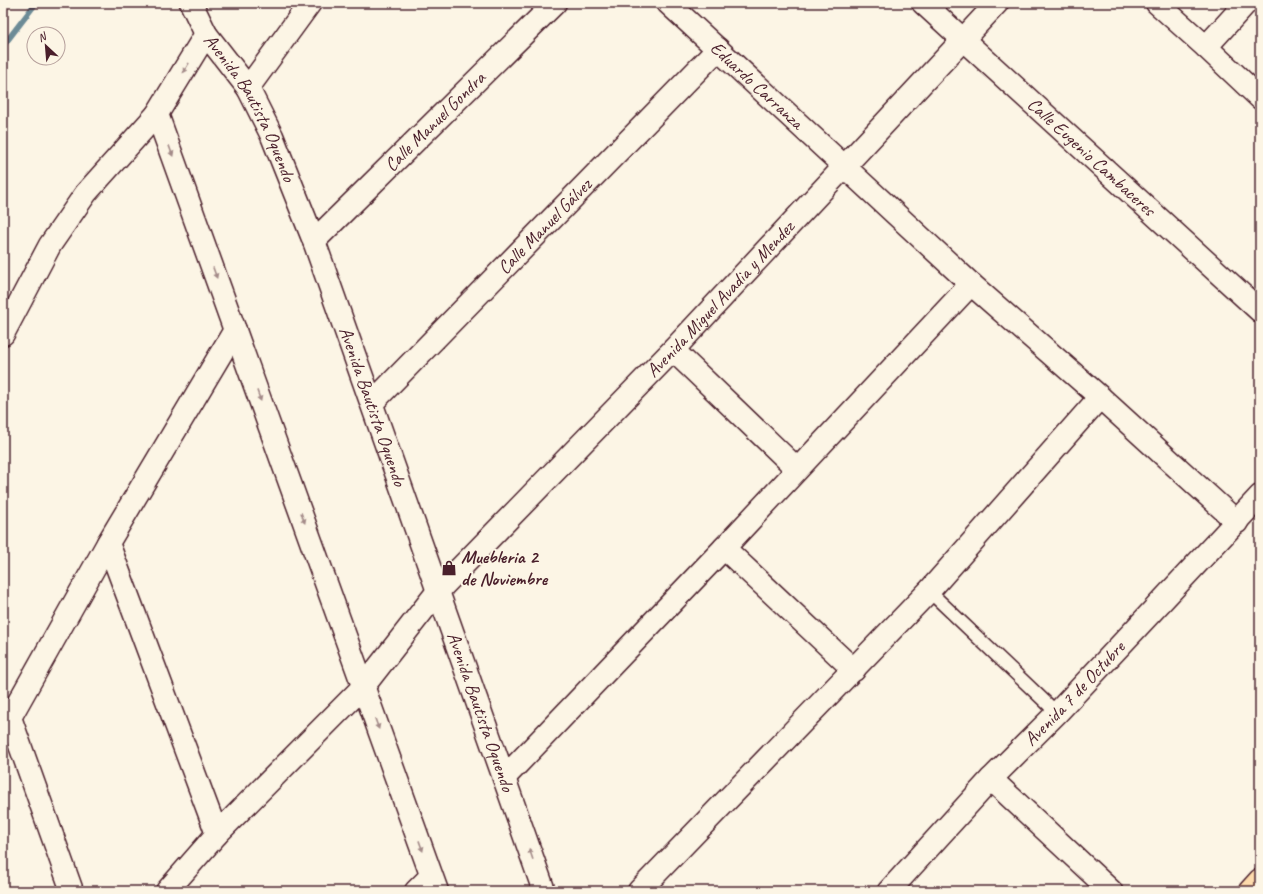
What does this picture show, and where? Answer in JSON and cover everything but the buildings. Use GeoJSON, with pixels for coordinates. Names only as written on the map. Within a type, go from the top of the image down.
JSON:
{"type":"FeatureCollection","features":[{"type":"Feature","properties":{"kind":"main road"},"geometry":{"type":"LineString","coordinates":[[1250,891],[1260,880]]}},
{"type":"Feature","properties":{"kind":"street"},"geometry":{"type":"LineString","coordinates":[[191,3],[206,34]]}},
{"type":"Feature","properties":{"kind":"street"},"geometry":{"type":"LineString","coordinates":[[248,88],[310,3]]}},
{"type":"Feature","properties":{"kind":"street","name":"Calle Manuel Gondra"},"geometry":{"type":"LineString","coordinates":[[314,241],[555,3]]}},
{"type":"Feature","properties":{"kind":"street","name":"Eduardo Carranza"},"geometry":{"type":"LineString","coordinates":[[668,3],[971,284],[1100,397],[1237,522]]}},
{"type":"Feature","properties":{"kind":"street","name":"Calle Eugenio Cambaceres"},"geometry":{"type":"LineString","coordinates":[[923,3],[1260,311]]}},
{"type":"Feature","properties":{"kind":"street","name":"Avenida Miguel Avadia y Mendez"},"geometry":{"type":"LineString","coordinates":[[167,891],[217,834],[363,688],[438,591],[673,350],[845,168],[997,3]]}},
{"type":"Feature","properties":{"kind":"street"},"geometry":{"type":"LineString","coordinates":[[1157,3],[1260,98]]}},
{"type":"Feature","properties":{"kind":"street"},"geometry":{"type":"LineString","coordinates":[[1206,47],[1246,3]]}},
{"type":"Feature","properties":{"kind":"street","name":"Avenida Bautista Oquendo"},"geometry":{"type":"LineString","coordinates":[[3,334],[50,245],[86,193],[157,114],[206,34],[248,88],[272,136],[314,241],[544,891]]}},
{"type":"Feature","properties":{"kind":"street","name":"Calle Manuel Gálvez"},"geometry":{"type":"LineString","coordinates":[[372,403],[718,48]]}},
{"type":"Feature","properties":{"kind":"street"},"geometry":{"type":"LineString","coordinates":[[157,114],[434,883],[416,891]]}},
{"type":"Feature","properties":{"kind":"street"},"geometry":{"type":"LineString","coordinates":[[504,778],[724,548],[971,284]]}},
{"type":"Feature","properties":{"kind":"street"},"geometry":{"type":"LineString","coordinates":[[72,891],[5,715],[235,330]]}},
{"type":"Feature","properties":{"kind":"street"},"geometry":{"type":"LineString","coordinates":[[673,350],[797,470]]}},
{"type":"Feature","properties":{"kind":"street"},"geometry":{"type":"LineString","coordinates":[[639,891],[929,591],[1100,397]]}},
{"type":"Feature","properties":{"kind":"street","name":"Avenida 7 de Octubre"},"geometry":{"type":"LineString","coordinates":[[889,891],[991,779],[1057,713],[1260,496]]}},
{"type":"Feature","properties":{"kind":"street"},"geometry":{"type":"LineString","coordinates":[[108,543],[217,834]]}},
{"type":"Feature","properties":{"kind":"street"},"geometry":{"type":"LineString","coordinates":[[724,548],[854,670]]}},
{"type":"Feature","properties":{"kind":"street"},"geometry":{"type":"LineString","coordinates":[[991,779],[1111,891]]}},
{"type":"Feature","properties":{"kind":"lane"},"geometry":{"type":"LineString","coordinates":[[929,591],[1057,713]]}},
{"type":"Feature","properties":{"kind":"waterway"},"geometry":{"type":"LineString","coordinates":[[3,46],[36,3]]}},
{"type":"Feature","properties":{"kind":"place","name":"Muebleria 2 de Noviembre"},"geometry":{"type":"Point","coordinates":[449,568]}}]}
